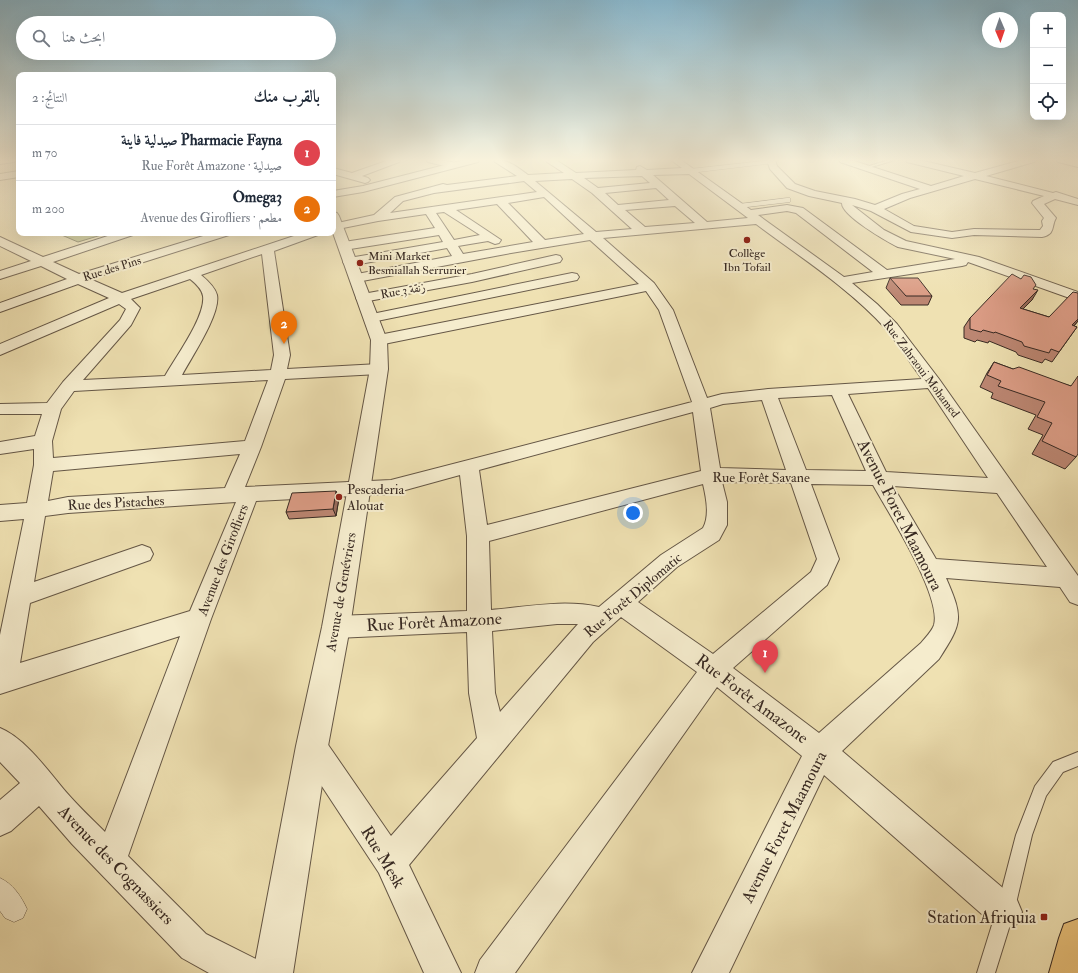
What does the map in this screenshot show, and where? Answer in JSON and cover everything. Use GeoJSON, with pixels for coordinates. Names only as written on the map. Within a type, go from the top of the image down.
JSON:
{"type":"FeatureCollection","features":[{"type":"Feature","properties":{"kind":"main road"},"geometry":{"type":"LineString","coordinates":[[1069,973],[1078,938]]}},
{"type":"Feature","properties":{"kind":"street"},"geometry":{"type":"LineString","coordinates":[[378,218],[392,205]]}},
{"type":"Feature","properties":{"kind":"street"},"geometry":{"type":"LineString","coordinates":[[336,223],[465,205]]}},
{"type":"Feature","properties":{"kind":"street"},"geometry":{"type":"LineString","coordinates":[[504,205],[542,244]]}},
{"type":"Feature","properties":{"kind":"street","name":"Rue Forêt Diplomatic"},"geometry":{"type":"LineString","coordinates":[[390,862],[492,740],[579,640],[669,561],[711,534],[716,525],[717,502],[711,475],[701,404],[666,310],[649,286],[558,205]]}},
{"type":"Feature","properties":{"kind":"street"},"geometry":{"type":"LineString","coordinates":[[614,205],[642,231]]}},
{"type":"Feature","properties":{"kind":"street"},"geometry":{"type":"LineString","coordinates":[[617,208],[644,205]]}},
{"type":"Feature","properties":{"kind":"street"},"geometry":{"type":"LineString","coordinates":[[683,205],[703,224]]}},
{"type":"Feature","properties":{"kind":"street","name":"Rue Zahraoui Mohamed"},"geometry":{"type":"LineString","coordinates":[[738,205],[841,281],[872,306],[892,327],[933,383],[1072,587]]}},
{"type":"Feature","properties":{"kind":"street"},"geometry":{"type":"LineString","coordinates":[[357,278],[511,249],[592,236],[703,224],[748,213],[771,205]]}},
{"type":"Feature","properties":{"kind":"street"},"geometry":{"type":"LineString","coordinates":[[847,205],[848,208],[875,230],[902,244],[976,260],[1078,297]]}},
{"type":"Feature","properties":{"kind":"street"},"geometry":{"type":"LineString","coordinates":[[863,205],[876,209],[906,226],[921,231],[952,234],[974,232],[1044,234],[1049,226],[1048,221],[1050,218],[1040,205]]}},
{"type":"Feature","properties":{"kind":"street"},"geometry":{"type":"LineString","coordinates":[[876,209],[884,205]]}},
{"type":"Feature","properties":{"kind":"street"},"geometry":{"type":"LineString","coordinates":[[444,208],[489,237],[536,264]]}},
{"type":"Feature","properties":{"kind":"street"},"geometry":{"type":"LineString","coordinates":[[748,213],[787,208],[799,210],[884,274]]}},
{"type":"Feature","properties":{"kind":"street"},"geometry":{"type":"LineString","coordinates":[[429,210],[484,296],[500,316]]}},
{"type":"Feature","properties":{"kind":"street"},"geometry":{"type":"LineString","coordinates":[[875,230],[906,226]]}},
{"type":"Feature","properties":{"kind":"street","name":"Avenue de Genévriers"},"geometry":{"type":"LineString","coordinates":[[273,973],[312,746],[336,627],[380,369],[379,340],[357,278],[349,262],[336,228]]}},
{"type":"Feature","properties":{"kind":"street"},"geometry":{"type":"LineString","coordinates":[[344,246],[441,230]]}},
{"type":"Feature","properties":{"kind":"street"},"geometry":{"type":"LineString","coordinates":[[0,275],[119,236]]}},
{"type":"Feature","properties":{"kind":"street","name":"Rue des Pins"},"geometry":{"type":"LineString","coordinates":[[0,308],[78,279],[216,236]]}},
{"type":"Feature","properties":{"kind":"street"},"geometry":{"type":"LineString","coordinates":[[0,350],[121,298],[305,236]]}},
{"type":"Feature","properties":{"kind":"street"},"geometry":{"type":"LineString","coordinates":[[349,262],[489,237]]}},
{"type":"Feature","properties":{"kind":"street"},"geometry":{"type":"LineString","coordinates":[[0,241],[121,298],[133,308],[126,322],[69,386],[52,408],[43,441],[44,465],[2,681],[200,619]]}},
{"type":"Feature","properties":{"kind":"street","name":"Avenue des Girofliers"},"geometry":{"type":"LineString","coordinates":[[110,861],[200,619],[240,495],[252,447],[278,375],[282,355],[267,248]]}},
{"type":"Feature","properties":{"kind":"street","name":"Rue 3 زنقة"},"geometry":{"type":"LineString","coordinates":[[363,298],[472,278],[556,259]]}},
{"type":"Feature","properties":{"kind":"street"},"geometry":{"type":"LineString","coordinates":[[841,281],[976,260]]}},
{"type":"Feature","properties":{"kind":"street"},"geometry":{"type":"LineString","coordinates":[[170,381],[205,320],[211,306],[210,295],[203,283],[192,274]]}},
{"type":"Feature","properties":{"kind":"street"},"geometry":{"type":"LineString","coordinates":[[372,318],[572,277]]}},
{"type":"Feature","properties":{"kind":"street"},"geometry":{"type":"LineString","coordinates":[[379,340],[649,286]]}},
{"type":"Feature","properties":{"kind":"street"},"geometry":{"type":"LineString","coordinates":[[69,386],[380,369]]}},
{"type":"Feature","properties":{"kind":"street","name":"Rue des Pistaches"},"geometry":{"type":"LineString","coordinates":[[0,513],[36,510],[68,505],[391,487],[722,399],[768,394],[933,383]]}},
{"type":"Feature","properties":{"kind":"street","name":"Avenue Foret Maamoura"},"geometry":{"type":"LineString","coordinates":[[710,973],[820,752],[930,651],[946,625],[945,607],[930,568],[879,478],[838,390]]}},
{"type":"Feature","properties":{"kind":"street"},"geometry":{"type":"LineString","coordinates":[[493,973],[714,669],[820,578],[824,570],[828,559],[821,533],[768,394]]}},
{"type":"Feature","properties":{"kind":"street"},"geometry":{"type":"LineString","coordinates":[[0,409],[52,408]]}},
{"type":"Feature","properties":{"kind":"street"},"geometry":{"type":"LineString","coordinates":[[0,448],[43,441]]}},
{"type":"Feature","properties":{"kind":"street"},"geometry":{"type":"LineString","coordinates":[[44,465],[252,447]]}},
{"type":"Feature","properties":{"kind":"street"},"geometry":{"type":"LineString","coordinates":[[469,467],[478,536],[482,693],[492,740]]}},
{"type":"Feature","properties":{"kind":"street","name":"Rue Forêt Savane"},"geometry":{"type":"LineString","coordinates":[[478,536],[711,475],[879,478],[1004,486]]}},
{"type":"Feature","properties":{"kind":"street"},"geometry":{"type":"LineString","coordinates":[[19,597],[142,554]]}},
{"type":"Feature","properties":{"kind":"street"},"geometry":{"type":"LineString","coordinates":[[930,568],[1072,587]]}},
{"type":"Feature","properties":{"kind":"street","name":"Rue Forêt Amazone"},"geometry":{"type":"LineString","coordinates":[[336,627],[479,621],[557,613],[591,614],[612,610],[714,669],[820,752],[1005,912]]}},
{"type":"Feature","properties":{"kind":"street","name":"Avenue des Cognassiers"},"geometry":{"type":"LineString","coordinates":[[0,742],[42,784],[69,817],[110,861],[194,946],[245,973]]}},
{"type":"Feature","properties":{"kind":"street","name":"Rue Mesk"},"geometry":{"type":"LineString","coordinates":[[312,746],[390,862],[444,973]]}},
{"type":"Feature","properties":{"kind":"street"},"geometry":{"type":"LineString","coordinates":[[0,820],[42,784]]}},
{"type":"Feature","properties":{"kind":"lane"},"geometry":{"type":"LineString","coordinates":[[986,973],[1005,912],[1024,835],[1040,791],[1058,767],[1078,759]]}},
{"type":"Feature","properties":{"kind":"green space"},"geometry":{"type":"Polygon","coordinates":[[[64,236],[98,236],[78,242],[64,236]]]}},
{"type":"Feature","properties":{"kind":"building"},"geometry":{"type":"Polygon","coordinates":[[[1012,274],[1021,279],[1024,275],[1031,277],[1036,285],[1033,289],[1038,290],[1020,308],[1049,317],[1073,292],[1078,293],[1078,319],[1072,325],[1077,327],[1059,352],[1051,349],[1049,353],[1024,346],[1022,342],[995,332],[983,330],[981,332],[970,329],[970,318],[1012,274]]]}},
{"type":"Feature","properties":{"kind":"building"},"geometry":{"type":"Polygon","coordinates":[[[890,278],[918,278],[932,296],[906,296],[890,278]]]}},
{"type":"Feature","properties":{"kind":"building"},"geometry":{"type":"Polygon","coordinates":[[[994,362],[1013,369],[1019,367],[1071,386],[1078,376],[1078,454],[1076,457],[1042,441],[1052,423],[1037,417],[1045,402],[998,386],[1001,381],[987,375],[994,362]]]}},
{"type":"Feature","properties":{"kind":"building"},"geometry":{"type":"Polygon","coordinates":[[[336,491],[333,509],[286,512],[292,493],[336,491]]]}},
{"type":"Feature","properties":{"kind":"place","name":"Collège Ibn Tofail"},"geometry":{"type":"Point","coordinates":[747,240]}},
{"type":"Feature","properties":{"kind":"place","name":"Mini Market Besmiallah Serrurier"},"geometry":{"type":"Point","coordinates":[360,263]}},
{"type":"Feature","properties":{"kind":"place","name":"Omega3"},"geometry":{"type":"Point","coordinates":[284,344]}},
{"type":"Feature","properties":{"kind":"place","name":"Pescaderia Alouat"},"geometry":{"type":"Point","coordinates":[339,497]}},
{"type":"Feature","properties":{"kind":"place","name":"Pharmacie Fayna صيدلية فاينة"},"geometry":{"type":"Point","coordinates":[765,673]}},
{"type":"Feature","properties":{"kind":"place","name":"Station Afriquia"},"geometry":{"type":"Point","coordinates":[1044,917]}}]}
